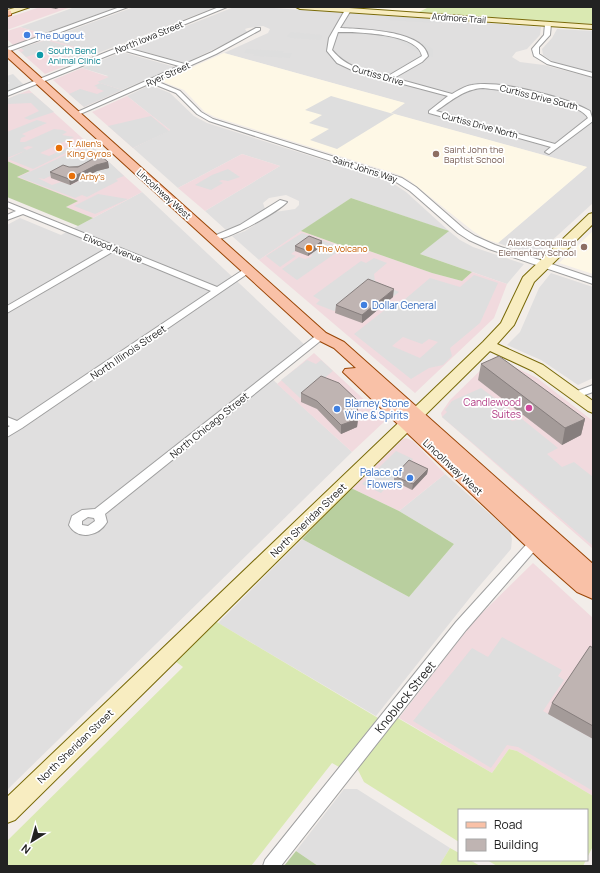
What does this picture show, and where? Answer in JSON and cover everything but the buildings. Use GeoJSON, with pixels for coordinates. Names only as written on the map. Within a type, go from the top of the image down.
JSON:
{"type":"FeatureCollection","features":[{"type":"Feature","properties":{"kind":"main road","name":"Lincolnway West"},"geometry":{"type":"LineString","coordinates":[[7,51],[321,336],[328,350],[411,419],[540,537],[584,587],[593,591]]}},
{"type":"Feature","properties":{"kind":"main road","name":"Lincolnway West"},"geometry":{"type":"LineString","coordinates":[[540,537],[593,575]]}},
{"type":"Feature","properties":{"kind":"street"},"geometry":{"type":"LineString","coordinates":[[7,13],[26,7]]}},
{"type":"Feature","properties":{"kind":"street"},"geometry":{"type":"LineString","coordinates":[[7,51],[125,7]]}},
{"type":"Feature","properties":{"kind":"street","name":"North Iowa Street"},"geometry":{"type":"LineString","coordinates":[[7,94],[224,7]]}},
{"type":"Feature","properties":{"kind":"street","name":"Ardmore Trail"},"geometry":{"type":"LineString","coordinates":[[300,7],[593,27]]}},
{"type":"Feature","properties":{"kind":"street","name":"Curtiss Drive"},"geometry":{"type":"LineString","coordinates":[[348,10],[330,44],[329,50],[337,60],[356,70],[454,96]]}},
{"type":"Feature","properties":{"kind":"street"},"geometry":{"type":"LineString","coordinates":[[548,24],[547,35],[535,48],[535,53],[537,56],[552,64],[593,75]]}},
{"type":"Feature","properties":{"kind":"street","name":"Ryer Street"},"geometry":{"type":"LineString","coordinates":[[76,114],[186,66],[258,30]]}},
{"type":"Feature","properties":{"kind":"street"},"geometry":{"type":"LineString","coordinates":[[338,30],[390,35],[410,41],[424,51],[425,56],[420,61],[388,79]]}},
{"type":"Feature","properties":{"kind":"street"},"geometry":{"type":"LineString","coordinates":[[121,48],[186,66]]}},
{"type":"Feature","properties":{"kind":"street","name":"Saint Johns Way"},"geometry":{"type":"LineString","coordinates":[[151,81],[178,92],[199,113],[211,120],[399,180],[413,189],[466,234],[492,247],[593,281]]}},
{"type":"Feature","properties":{"kind":"street","name":"Curtiss Drive South"},"geometry":{"type":"LineString","coordinates":[[454,96],[471,88],[494,86],[574,105],[588,112],[591,118],[590,120],[549,152]]}},
{"type":"Feature","properties":{"kind":"street","name":"Curtiss Drive North"},"geometry":{"type":"LineString","coordinates":[[454,96],[431,112],[556,146]]}},
{"type":"Feature","properties":{"kind":"street"},"geometry":{"type":"LineString","coordinates":[[213,238],[243,227],[283,202]]}},
{"type":"Feature","properties":{"kind":"street","name":"Elwood Avenue"},"geometry":{"type":"LineString","coordinates":[[7,204],[219,291]]}},
{"type":"Feature","properties":{"kind":"street"},"geometry":{"type":"LineString","coordinates":[[7,218],[22,210]]}},
{"type":"Feature","properties":{"kind":"street","name":"North Sheridan Street"},"geometry":{"type":"LineString","coordinates":[[7,812],[488,345],[507,325],[528,280],[542,264],[593,217]]}},
{"type":"Feature","properties":{"kind":"street"},"geometry":{"type":"LineString","coordinates":[[7,310],[113,248]]}},
{"type":"Feature","properties":{"kind":"street","name":"North Illinois Street"},"geometry":{"type":"LineString","coordinates":[[7,434],[249,270]]}},
{"type":"Feature","properties":{"kind":"street","name":"North Chicago Street"},"geometry":{"type":"LineString","coordinates":[[97,514],[321,336]]}},
{"type":"Feature","properties":{"kind":"street"},"geometry":{"type":"LineString","coordinates":[[488,345],[538,368],[593,408]]}},
{"type":"Feature","properties":{"kind":"street"},"geometry":{"type":"LineString","coordinates":[[576,395],[593,388]]}},
{"type":"Feature","properties":{"kind":"street"},"geometry":{"type":"LineString","coordinates":[[7,420],[18,426]]}},
{"type":"Feature","properties":{"kind":"street","name":"Knoblock Street"},"geometry":{"type":"LineString","coordinates":[[271,866],[461,626],[540,537]]}},
{"type":"Feature","properties":{"kind":"shaded area"},"geometry":{"type":"Polygon","coordinates":[[[40,7],[71,7],[7,30],[7,18],[40,7]]]}},
{"type":"Feature","properties":{"kind":"shaded area"},"geometry":{"type":"Polygon","coordinates":[[[75,7],[117,7],[44,34],[20,27],[75,7]]]}},
{"type":"Feature","properties":{"kind":"shaded area"},"geometry":{"type":"Polygon","coordinates":[[[134,7],[216,7],[80,60],[61,55],[77,48],[47,39],[134,7]]]}},
{"type":"Feature","properties":{"kind":"shaded area"},"geometry":{"type":"Polygon","coordinates":[[[234,7],[260,7],[541,27],[540,35],[527,49],[516,52],[512,57],[520,62],[544,65],[593,78],[593,203],[535,256],[498,243],[587,167],[390,113],[404,103],[224,53],[268,33],[270,29],[263,26],[245,29],[248,33],[185,63],[131,48],[234,7]]]}},
{"type":"Feature","properties":{"kind":"shaded area"},"geometry":{"type":"Polygon","coordinates":[[[340,7],[429,7],[419,12],[340,7]]]}},
{"type":"Feature","properties":{"kind":"shaded area"},"geometry":{"type":"Polygon","coordinates":[[[386,16],[447,20],[440,23],[389,20],[385,18],[386,16]]]}},
{"type":"Feature","properties":{"kind":"shaded area"},"geometry":{"type":"Polygon","coordinates":[[[20,27],[44,34],[13,45],[7,39],[7,31],[20,27]]]}},
{"type":"Feature","properties":{"kind":"shaded area"},"geometry":{"type":"Polygon","coordinates":[[[557,29],[593,31],[593,72],[555,63],[543,55],[542,49],[552,38],[557,29]]]}},
{"type":"Feature","properties":{"kind":"shaded area"},"geometry":{"type":"Polygon","coordinates":[[[361,31],[377,32],[419,44],[424,43],[433,49],[433,57],[421,56],[421,52],[416,51],[397,40],[376,36],[377,34],[360,35],[361,31]]]}},
{"type":"Feature","properties":{"kind":"shaded area"},"geometry":{"type":"Polygon","coordinates":[[[291,32],[323,35],[320,40],[290,38],[287,36],[291,32]]]}},
{"type":"Feature","properties":{"kind":"shaded area"},"geometry":{"type":"Polygon","coordinates":[[[47,39],[78,48],[62,55],[80,60],[45,74],[18,50],[47,39]]]}},
{"type":"Feature","properties":{"kind":"shaded area"},"geometry":{"type":"Polygon","coordinates":[[[46,40],[77,49],[62,54],[57,53],[53,55],[42,52],[26,57],[21,52],[24,51],[21,48],[46,40]]]}},
{"type":"Feature","properties":{"kind":"shaded area"},"geometry":{"type":"Polygon","coordinates":[[[246,49],[284,51],[283,53],[292,53],[290,58],[253,56],[254,54],[244,53],[246,49]]]}},
{"type":"Feature","properties":{"kind":"shaded area"},"geometry":{"type":"Polygon","coordinates":[[[122,52],[175,67],[122,90],[96,82],[108,76],[82,68],[122,52]]]}},
{"type":"Feature","properties":{"kind":"shaded area","name":"Saint John the Baptist School"},"geometry":{"type":"Polygon","coordinates":[[[224,53],[405,103],[391,113],[587,167],[498,243],[485,239],[409,180],[397,174],[215,117],[205,112],[184,90],[161,81],[224,53]]]}},
{"type":"Feature","properties":{"kind":"shaded area"},"geometry":{"type":"Polygon","coordinates":[[[82,68],[109,77],[97,82],[122,90],[84,107],[53,80],[82,68]]]}},
{"type":"Feature","properties":{"kind":"shaded area"},"geometry":{"type":"Polygon","coordinates":[[[13,74],[24,85],[7,91],[7,84],[10,83],[7,82],[7,76],[13,74]]]}},
{"type":"Feature","properties":{"kind":"shaded area"},"geometry":{"type":"Polygon","coordinates":[[[100,83],[122,90],[84,107],[69,94],[80,89],[97,94],[104,91],[94,86],[100,83]]]}},
{"type":"Feature","properties":{"kind":"shaded area"},"geometry":{"type":"Polygon","coordinates":[[[150,85],[170,93],[194,116],[207,123],[377,177],[394,184],[406,192],[460,240],[473,247],[524,264],[507,284],[420,254],[448,231],[351,198],[259,260],[232,236],[245,231],[275,212],[295,209],[299,205],[299,201],[286,195],[269,198],[263,203],[265,209],[240,225],[226,230],[205,211],[280,166],[242,154],[178,188],[133,148],[170,130],[127,96],[150,85]]]}},
{"type":"Feature","properties":{"kind":"shaded area"},"geometry":{"type":"Polygon","coordinates":[[[29,90],[142,192],[93,218],[66,207],[77,201],[17,177],[30,171],[7,161],[7,99],[29,90]]]}},
{"type":"Feature","properties":{"kind":"shaded area"},"geometry":{"type":"Polygon","coordinates":[[[32,93],[54,112],[30,120],[24,118],[39,111],[31,103],[7,104],[7,99],[19,94],[32,93]]]}},
{"type":"Feature","properties":{"kind":"shaded area"},"geometry":{"type":"Polygon","coordinates":[[[127,96],[170,130],[133,148],[92,112],[127,96]]]}},
{"type":"Feature","properties":{"kind":"shaded area"},"geometry":{"type":"Polygon","coordinates":[[[331,96],[394,114],[337,149],[310,140],[329,129],[309,123],[322,115],[305,110],[331,96]]]}},
{"type":"Feature","properties":{"kind":"shaded area"},"geometry":{"type":"Polygon","coordinates":[[[151,116],[169,131],[133,148],[108,126],[151,116]]]}},
{"type":"Feature","properties":{"kind":"shaded area"},"geometry":{"type":"Polygon","coordinates":[[[37,120],[47,123],[22,134],[26,136],[21,138],[20,142],[25,142],[54,129],[67,132],[62,135],[74,137],[40,153],[49,156],[73,145],[78,147],[33,169],[8,159],[26,151],[7,158],[7,132],[37,120]],[[28,146],[23,148],[27,150],[33,147],[28,146]]]}},
{"type":"Feature","properties":{"kind":"shaded area"},"geometry":{"type":"Polygon","coordinates":[[[91,145],[124,176],[116,179],[118,181],[87,197],[82,195],[75,198],[19,177],[76,150],[82,150],[91,145]],[[87,166],[63,170],[44,179],[38,178],[52,185],[61,182],[71,185],[95,173],[87,166]]]}},
{"type":"Feature","properties":{"kind":"shaded area"},"geometry":{"type":"Polygon","coordinates":[[[242,154],[280,166],[205,211],[178,188],[242,154]]]}},
{"type":"Feature","properties":{"kind":"shaded area"},"geometry":{"type":"Polygon","coordinates":[[[228,169],[240,177],[228,181],[219,181],[223,183],[211,190],[195,185],[212,175],[228,169]]]}},
{"type":"Feature","properties":{"kind":"shaded area"},"geometry":{"type":"Polygon","coordinates":[[[142,192],[307,347],[270,377],[352,452],[7,790],[7,225],[20,218],[61,235],[142,192]]]}},
{"type":"Feature","properties":{"kind":"shaded area"},"geometry":{"type":"Polygon","coordinates":[[[98,194],[128,199],[95,214],[74,206],[98,194]]]}},
{"type":"Feature","properties":{"kind":"shaded area"},"geometry":{"type":"Polygon","coordinates":[[[301,231],[350,249],[355,246],[432,273],[462,281],[472,272],[507,284],[494,318],[415,393],[259,260],[301,231]]]}},
{"type":"Feature","properties":{"kind":"shaded area","name":"Alexis Coquillard Elementary School"},"geometry":{"type":"Polygon","coordinates":[[[593,231],[593,274],[559,263],[593,231]]]}},
{"type":"Feature","properties":{"kind":"shaded area"},"geometry":{"type":"Polygon","coordinates":[[[302,233],[343,248],[297,280],[282,269],[299,257],[305,259],[311,257],[311,254],[323,246],[309,241],[291,254],[296,256],[280,267],[266,256],[302,233]]]}},
{"type":"Feature","properties":{"kind":"shaded area"},"geometry":{"type":"Polygon","coordinates":[[[374,258],[387,263],[374,274],[375,281],[399,292],[394,296],[366,286],[334,311],[316,304],[320,300],[313,296],[361,261],[366,263],[374,258]]]}},
{"type":"Feature","properties":{"kind":"shaded area"},"geometry":{"type":"Polygon","coordinates":[[[551,273],[593,287],[593,378],[578,385],[541,360],[507,345],[520,332],[539,288],[551,273]]]}},
{"type":"Feature","properties":{"kind":"shaded area"},"geometry":{"type":"Polygon","coordinates":[[[474,275],[498,283],[480,323],[450,348],[452,356],[443,365],[429,368],[411,379],[354,334],[391,305],[404,300],[430,278],[460,287],[474,275]],[[403,337],[392,346],[420,358],[438,342],[429,339],[422,344],[403,337]]]}},
{"type":"Feature","properties":{"kind":"shaded area"},"geometry":{"type":"Polygon","coordinates":[[[314,353],[386,420],[352,452],[277,384],[314,353]]]}},
{"type":"Feature","properties":{"kind":"shaded area"},"geometry":{"type":"Polygon","coordinates":[[[494,357],[537,378],[593,421],[593,549],[442,417],[441,413],[450,400],[494,357]]]}},
{"type":"Feature","properties":{"kind":"shaded area"},"geometry":{"type":"Polygon","coordinates":[[[307,360],[316,364],[321,360],[333,371],[300,398],[281,380],[307,360]]]}},
{"type":"Feature","properties":{"kind":"shaded area"},"geometry":{"type":"Polygon","coordinates":[[[481,388],[509,409],[503,413],[512,421],[522,419],[558,448],[547,454],[562,467],[574,462],[593,477],[593,546],[442,417],[447,412],[445,410],[452,401],[481,388]]]}},
{"type":"Feature","properties":{"kind":"shaded area"},"geometry":{"type":"Polygon","coordinates":[[[406,438],[413,441],[445,474],[399,511],[351,488],[399,440],[406,438]]]}},
{"type":"Feature","properties":{"kind":"shaded area"},"geometry":{"type":"Polygon","coordinates":[[[396,451],[413,459],[381,493],[362,484],[396,451]]]}},
{"type":"Feature","properties":{"kind":"shaded area"},"geometry":{"type":"Polygon","coordinates":[[[445,474],[510,532],[512,539],[511,549],[476,590],[376,716],[218,623],[302,539],[409,597],[454,544],[399,511],[445,474]]]}},
{"type":"Feature","properties":{"kind":"shaded area"},"geometry":{"type":"Polygon","coordinates":[[[533,563],[593,618],[593,796],[517,751],[509,749],[492,773],[399,718],[473,622],[533,563]]]}},
{"type":"Feature","properties":{"kind":"shaded area"},"geometry":{"type":"Polygon","coordinates":[[[502,637],[562,670],[558,676],[564,680],[543,711],[593,739],[593,791],[518,747],[507,745],[491,768],[413,721],[472,648],[488,657],[502,637]]]}},
{"type":"Feature","properties":{"kind":"shaded area"},"geometry":{"type":"Polygon","coordinates":[[[344,789],[357,789],[450,848],[439,866],[318,866],[296,851],[344,789]]]}},
{"type":"Feature","properties":{"kind":"green space"},"geometry":{"type":"Polygon","coordinates":[[[429,7],[593,7],[593,24],[419,12],[429,7]]]}},
{"type":"Feature","properties":{"kind":"green space"},"geometry":{"type":"Polygon","coordinates":[[[7,161],[30,171],[17,177],[78,201],[66,207],[93,218],[78,226],[7,197],[7,161]]]}},
{"type":"Feature","properties":{"kind":"green space"},"geometry":{"type":"Polygon","coordinates":[[[351,198],[449,231],[420,254],[472,272],[462,281],[432,273],[355,246],[351,249],[301,231],[351,198]]]}},
{"type":"Feature","properties":{"kind":"green space"},"geometry":{"type":"Polygon","coordinates":[[[351,488],[399,511],[454,544],[409,597],[302,539],[351,488]]]}},
{"type":"Feature","properties":{"kind":"green space"},"geometry":{"type":"Polygon","coordinates":[[[215,621],[378,718],[339,767],[332,763],[251,866],[7,866],[7,841],[183,667],[175,661],[215,621]]]}},
{"type":"Feature","properties":{"kind":"green space"},"geometry":{"type":"Polygon","coordinates":[[[396,717],[492,773],[509,749],[517,751],[593,796],[593,846],[588,856],[588,809],[458,809],[458,841],[364,782],[357,768],[396,717]]]}},
{"type":"Feature","properties":{"kind":"green space"},"geometry":{"type":"Polygon","coordinates":[[[450,848],[458,852],[458,861],[472,861],[480,866],[439,866],[450,848]]]}},
{"type":"Feature","properties":{"kind":"green space"},"geometry":{"type":"Polygon","coordinates":[[[296,851],[318,866],[284,866],[296,851]]]}},
{"type":"Feature","properties":{"kind":"green space"},"geometry":{"type":"Polygon","coordinates":[[[489,861],[586,861],[583,866],[497,866],[489,861]]]}},
{"type":"Feature","properties":{"kind":"railway"},"geometry":{"type":"LineString","coordinates":[[7,8],[11,7]]}},
{"type":"Feature","properties":{"kind":"place","name":"The Dugout"},"geometry":{"type":"Point","coordinates":[27,35]}},
{"type":"Feature","properties":{"kind":"place","name":"South Bend Animal Clinic"},"geometry":{"type":"Point","coordinates":[40,55]}},
{"type":"Feature","properties":{"kind":"place","name":"T. Allen's King Gyros"},"geometry":{"type":"Point","coordinates":[59,148]}},
{"type":"Feature","properties":{"kind":"place","name":"Saint John the Baptist School"},"geometry":{"type":"Point","coordinates":[436,154]}},
{"type":"Feature","properties":{"kind":"place","name":"Arby's"},"geometry":{"type":"Point","coordinates":[72,176]}},
{"type":"Feature","properties":{"kind":"place","name":"Alexis Coquillard Elementary School"},"geometry":{"type":"Point","coordinates":[584,247]}},
{"type":"Feature","properties":{"kind":"place","name":"The Volcano"},"geometry":{"type":"Point","coordinates":[309,248]}},
{"type":"Feature","properties":{"kind":"place","name":"Dollar General"},"geometry":{"type":"Point","coordinates":[364,305]}},
{"type":"Feature","properties":{"kind":"place","name":"Candlewood Suites"},"geometry":{"type":"Point","coordinates":[529,408]}},
{"type":"Feature","properties":{"kind":"place","name":"Blarney Stone Wine & Spirits"},"geometry":{"type":"Point","coordinates":[337,409]}},
{"type":"Feature","properties":{"kind":"place","name":"Palace of Flowers"},"geometry":{"type":"Point","coordinates":[410,478]}}]}
